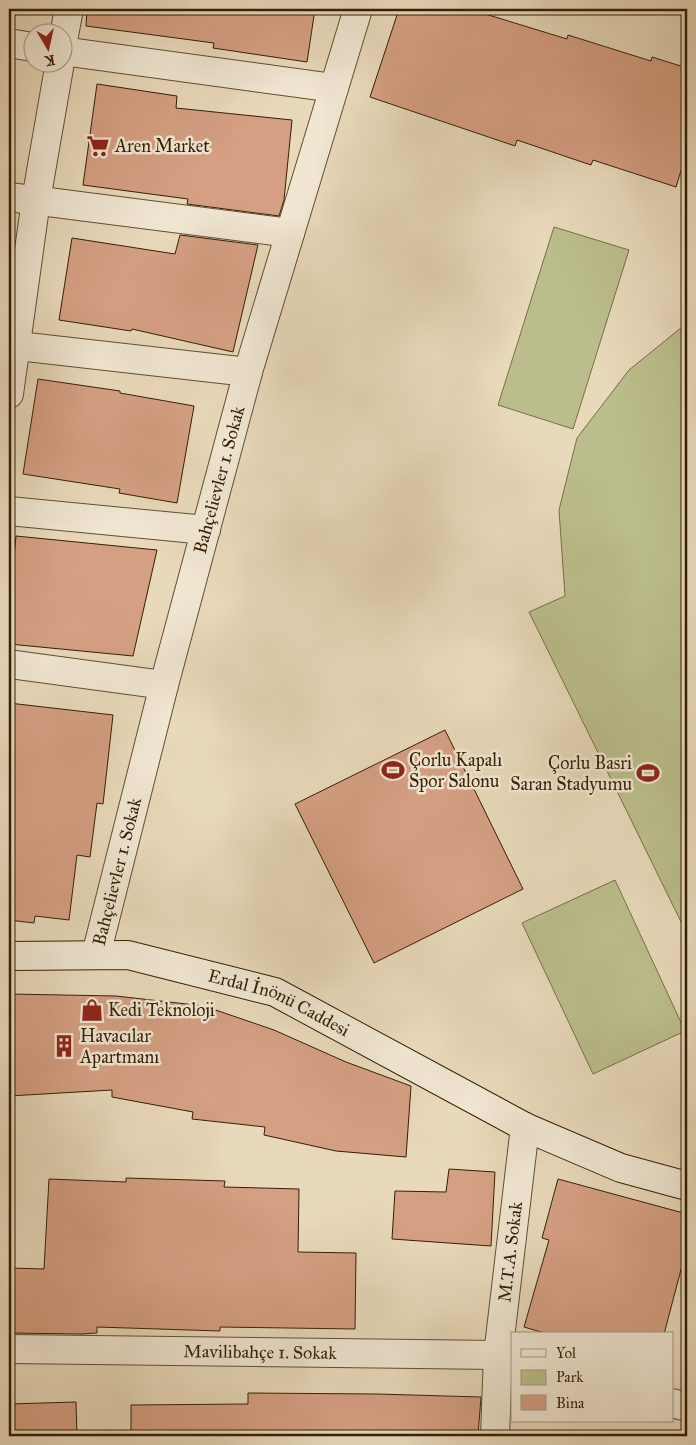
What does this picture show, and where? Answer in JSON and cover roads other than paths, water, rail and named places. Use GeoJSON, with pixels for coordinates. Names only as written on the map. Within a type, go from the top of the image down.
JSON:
{"type":"FeatureCollection","features":[{"type":"Feature","properties":{"kind":"street"},"geometry":{"type":"LineString","coordinates":[[67,22],[69,9]]}},
{"type":"Feature","properties":{"kind":"street","name":"Bahçelievler 1. Sokak"},"geometry":{"type":"LineString","coordinates":[[96,955],[164,685],[248,372],[358,9]]}},
{"type":"Feature","properties":{"kind":"street"},"geometry":{"type":"LineString","coordinates":[[9,43],[22,45]]}},
{"type":"Feature","properties":{"kind":"street"},"geometry":{"type":"LineString","coordinates":[[72,52],[334,88]]}},
{"type":"Feature","properties":{"kind":"street"},"geometry":{"type":"LineString","coordinates":[[9,394],[12,346],[58,72]]}},
{"type":"Feature","properties":{"kind":"street"},"geometry":{"type":"LineString","coordinates":[[9,197],[290,233]]}},
{"type":"Feature","properties":{"kind":"street"},"geometry":{"type":"LineString","coordinates":[[12,346],[248,372]]}},
{"type":"Feature","properties":{"kind":"street"},"geometry":{"type":"LineString","coordinates":[[9,512],[206,530]]}},
{"type":"Feature","properties":{"kind":"street"},"geometry":{"type":"LineString","coordinates":[[9,664],[164,685]]}},
{"type":"Feature","properties":{"kind":"street","name":"Erdal İnönü Caddesi"},"geometry":{"type":"LineString","coordinates":[[9,956],[128,955],[275,992],[525,1127],[621,1168],[687,1186]]}},
{"type":"Feature","properties":{"kind":"street","name":"M.T.A. Sokak"},"geometry":{"type":"LineString","coordinates":[[495,1436],[505,1357],[525,1127]]}},
{"type":"Feature","properties":{"kind":"street","name":"Mavilibahçe 1. Sokak"},"geometry":{"type":"LineString","coordinates":[[9,1349],[505,1357]]}},
{"type":"Feature","properties":{"kind":"street"},"geometry":{"type":"LineString","coordinates":[[674,1404],[687,1407]]}},
{"type":"Feature","properties":{"kind":"place","name":"Aren Market"},"geometry":{"type":"Point","coordinates":[98,146]}},
{"type":"Feature","properties":{"kind":"place","name":"Çorlu Kapalı Spor Salonu"},"geometry":{"type":"Point","coordinates":[393,770]}},
{"type":"Feature","properties":{"kind":"place","name":"Çorlu Basri Saran Stadyumu"},"geometry":{"type":"Point","coordinates":[648,773]}},
{"type":"Feature","properties":{"kind":"place","name":"Kedi Teknoloji"},"geometry":{"type":"Point","coordinates":[92,1010]}},
{"type":"Feature","properties":{"kind":"place","name":"Havacılar Apartmanı"},"geometry":{"type":"Point","coordinates":[64,1046]}}]}
